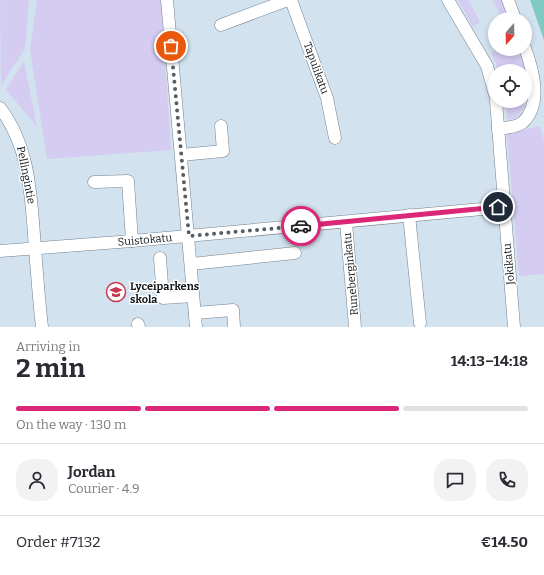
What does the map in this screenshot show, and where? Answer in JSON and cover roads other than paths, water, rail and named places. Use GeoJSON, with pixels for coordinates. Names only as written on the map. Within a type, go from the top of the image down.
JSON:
{"type":"FeatureCollection","features":[{"type":"Feature","properties":{"kind":"street"},"geometry":{"type":"LineString","coordinates":[[167,0],[196,327]]}},
{"type":"Feature","properties":{"kind":"street"},"geometry":{"type":"LineString","coordinates":[[221,25],[288,0]]}},
{"type":"Feature","properties":{"kind":"street","name":"Tapulikatu"},"geometry":{"type":"LineString","coordinates":[[291,0],[327,98],[335,138]]}},
{"type":"Feature","properties":{"kind":"street"},"geometry":{"type":"LineString","coordinates":[[448,0],[488,70]]}},
{"type":"Feature","properties":{"kind":"street"},"geometry":{"type":"LineString","coordinates":[[508,0],[512,12]]}},
{"type":"Feature","properties":{"kind":"street"},"geometry":{"type":"LineString","coordinates":[[498,129],[522,124],[530,113],[534,100],[535,84],[527,56]]}},
{"type":"Feature","properties":{"kind":"street","name":"Pellingintie"},"geometry":{"type":"LineString","coordinates":[[0,108],[20,145],[27,171],[31,195],[42,327]]}},
{"type":"Feature","properties":{"kind":"street","name":"Jokikatu"},"geometry":{"type":"LineString","coordinates":[[496,108],[514,327]]}},
{"type":"Feature","properties":{"kind":"street"},"geometry":{"type":"LineString","coordinates":[[181,155],[223,150],[222,126]]}},
{"type":"Feature","properties":{"kind":"street"},"geometry":{"type":"LineString","coordinates":[[94,182],[128,181],[132,241]]}},
{"type":"Feature","properties":{"kind":"street","name":"Suistokatu"},"geometry":{"type":"LineString","coordinates":[[0,251],[132,241],[504,207]]}},
{"type":"Feature","properties":{"kind":"street"},"geometry":{"type":"LineString","coordinates":[[409,216],[420,324]]}},
{"type":"Feature","properties":{"kind":"street","name":"Runeberginkatu"},"geometry":{"type":"LineString","coordinates":[[346,222],[355,327]]}},
{"type":"Feature","properties":{"kind":"street"},"geometry":{"type":"LineString","coordinates":[[191,264],[295,253]]}},
{"type":"Feature","properties":{"kind":"street"},"geometry":{"type":"LineString","coordinates":[[160,258],[163,298],[193,296]]}},
{"type":"Feature","properties":{"kind":"street"},"geometry":{"type":"LineString","coordinates":[[195,313],[233,310],[234,327]]}},
{"type":"Feature","properties":{"kind":"place","name":"Lyceiparkens skola"},"geometry":{"type":"Point","coordinates":[116,292]}}]}
